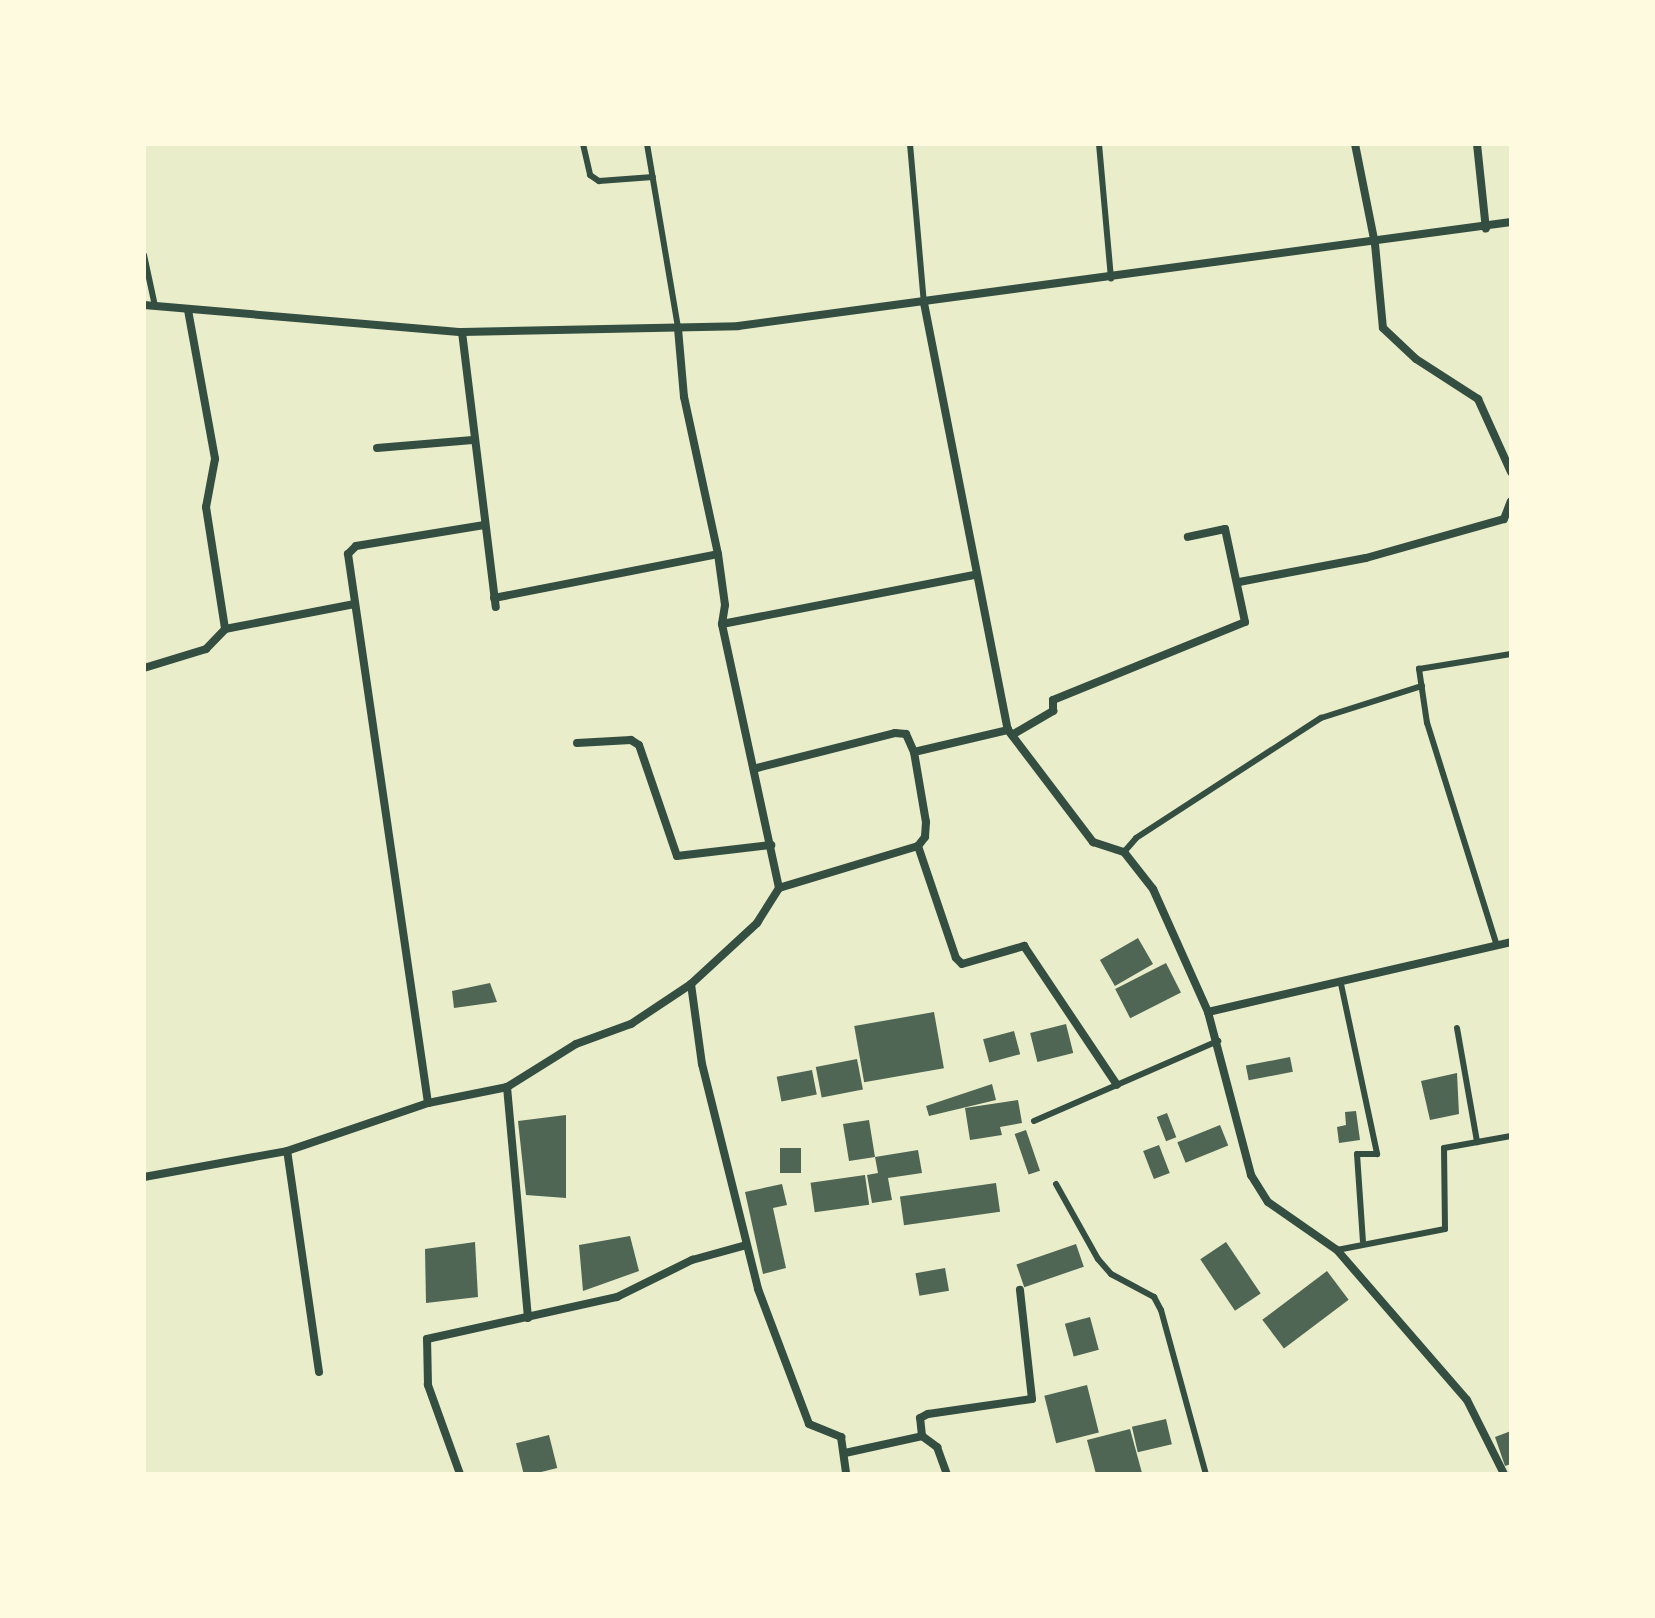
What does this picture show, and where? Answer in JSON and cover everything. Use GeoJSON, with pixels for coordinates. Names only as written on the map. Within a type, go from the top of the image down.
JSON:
{"type":"FeatureCollection","features":[{"type":"Feature","properties":{"kind":"street"},"geometry":{"type":"LineString","coordinates":[[1355,144],[1375,244],[1383,328],[1416,359],[1478,399],[1511,472]]}},
{"type":"Feature","properties":{"kind":"street"},"geometry":{"type":"LineString","coordinates":[[1477,144],[1486,229]]}},
{"type":"Feature","properties":{"kind":"street"},"geometry":{"type":"LineString","coordinates":[[144,305],[462,332],[678,328],[924,303],[1486,229],[1511,222]]}},
{"type":"Feature","properties":{"kind":"street"},"geometry":{"type":"LineString","coordinates":[[924,303],[978,555],[975,575],[1010,732],[1093,842],[1124,852],[1153,889],[1208,1012],[1251,1175],[1268,1202],[1337,1250],[1467,1400],[1504,1474]]}},
{"type":"Feature","properties":{"kind":"street"},"geometry":{"type":"LineString","coordinates":[[188,310],[215,459],[206,507],[225,629]]}},
{"type":"Feature","properties":{"kind":"street"},"geometry":{"type":"LineString","coordinates":[[678,328],[684,397],[718,554],[725,605],[722,624],[757,768],[779,888]]}},
{"type":"Feature","properties":{"kind":"street"},"geometry":{"type":"LineString","coordinates":[[462,332],[495,602],[718,554]]}},
{"type":"Feature","properties":{"kind":"street"},"geometry":{"type":"LineString","coordinates":[[377,448],[473,440]]}},
{"type":"Feature","properties":{"kind":"street"},"geometry":{"type":"LineString","coordinates":[[1239,582],[1366,558],[1504,519],[1511,501]]}},
{"type":"Feature","properties":{"kind":"street"},"geometry":{"type":"LineString","coordinates":[[428,1103],[348,554],[356,546],[484,525]]}},
{"type":"Feature","properties":{"kind":"street"},"geometry":{"type":"LineString","coordinates":[[914,752],[1010,732],[1053,711],[1053,700],[1245,622],[1239,582],[1225,529],[1188,537]]}},
{"type":"Feature","properties":{"kind":"street"},"geometry":{"type":"LineString","coordinates":[[722,624],[975,575]]}},
{"type":"Feature","properties":{"kind":"street"},"geometry":{"type":"LineString","coordinates":[[144,668],[206,649],[225,629],[355,604]]}},
{"type":"Feature","properties":{"kind":"street"},"geometry":{"type":"LineString","coordinates":[[144,1177],[287,1151],[428,1103],[507,1087],[576,1044],[631,1024],[691,984],[757,923],[779,888],[918,846],[925,837],[926,822],[914,752],[906,734],[895,733],[757,768]]}},
{"type":"Feature","properties":{"kind":"street"},"geometry":{"type":"LineString","coordinates":[[577,743],[631,740],[639,745],[677,856],[771,845]]}},
{"type":"Feature","properties":{"kind":"street"},"geometry":{"type":"LineString","coordinates":[[918,846],[956,958],[962,964],[1024,946],[1117,1085]]}},
{"type":"Feature","properties":{"kind":"street"},"geometry":{"type":"LineString","coordinates":[[1208,1012],[1341,984],[1511,942]]}},
{"type":"Feature","properties":{"kind":"street"},"geometry":{"type":"LineString","coordinates":[[691,984],[702,1064],[746,1245],[789,1379],[809,1424],[841,1437],[846,1474]]}},
{"type":"Feature","properties":{"kind":"street"},"geometry":{"type":"LineString","coordinates":[[507,1087],[528,1318]]}},
{"type":"Feature","properties":{"kind":"street"},"geometry":{"type":"LineString","coordinates":[[287,1151],[319,1372]]}},
{"type":"Feature","properties":{"kind":"street"},"geometry":{"type":"LineString","coordinates":[[460,1474],[428,1385],[427,1339],[617,1297],[692,1260],[746,1245]]}},
{"type":"Feature","properties":{"kind":"street"},"geometry":{"type":"LineString","coordinates":[[947,1474],[937,1447],[922,1436],[920,1418],[928,1414],[1032,1399],[1020,1290]]}},
{"type":"Feature","properties":{"kind":"street"},"geometry":{"type":"LineString","coordinates":[[845,1453],[922,1436]]}},
{"type":"Feature","properties":{"kind":"lane"},"geometry":{"type":"LineString","coordinates":[[583,144],[590,175],[599,181],[653,177]]}},
{"type":"Feature","properties":{"kind":"lane"},"geometry":{"type":"LineString","coordinates":[[647,144],[678,328]]}},
{"type":"Feature","properties":{"kind":"lane"},"geometry":{"type":"LineString","coordinates":[[910,144],[924,303]]}},
{"type":"Feature","properties":{"kind":"lane"},"geometry":{"type":"LineString","coordinates":[[1099,144],[1111,278]]}},
{"type":"Feature","properties":{"kind":"lane"},"geometry":{"type":"LineString","coordinates":[[144,255],[155,306]]}},
{"type":"Feature","properties":{"kind":"lane"},"geometry":{"type":"LineString","coordinates":[[1497,946],[1427,723],[1419,669],[1511,654]]}},
{"type":"Feature","properties":{"kind":"lane"},"geometry":{"type":"LineString","coordinates":[[1124,852],[1136,838],[1321,718],[1422,686]]}},
{"type":"Feature","properties":{"kind":"lane"},"geometry":{"type":"LineString","coordinates":[[1341,984],[1377,1154],[1357,1154],[1363,1241]]}},
{"type":"Feature","properties":{"kind":"lane"},"geometry":{"type":"LineString","coordinates":[[1457,1028],[1477,1142]]}},
{"type":"Feature","properties":{"kind":"lane"},"geometry":{"type":"LineString","coordinates":[[1034,1121],[1218,1041]]}},
{"type":"Feature","properties":{"kind":"lane"},"geometry":{"type":"LineString","coordinates":[[1337,1250],[1363,1241],[1445,1229],[1444,1148],[1511,1136]]}},
{"type":"Feature","properties":{"kind":"lane"},"geometry":{"type":"LineString","coordinates":[[1056,1184],[1098,1259],[1111,1274],[1154,1297],[1161,1310],[1206,1474]]}},
{"type":"Feature","properties":{"kind":"building"},"geometry":{"type":"Polygon","coordinates":[[[1138,938],[1153,964],[1115,986],[1100,960],[1138,938]]]}},
{"type":"Feature","properties":{"kind":"building"},"geometry":{"type":"Polygon","coordinates":[[[1166,963],[1181,992],[1130,1018],[1115,989],[1166,963]]]}},
{"type":"Feature","properties":{"kind":"building"},"geometry":{"type":"Polygon","coordinates":[[[490,983],[497,1002],[454,1008],[452,991],[490,983]]]}},
{"type":"Feature","properties":{"kind":"building"},"geometry":{"type":"Polygon","coordinates":[[[934,1012],[944,1068],[864,1082],[854,1026],[934,1012]]]}},
{"type":"Feature","properties":{"kind":"building"},"geometry":{"type":"Polygon","coordinates":[[[1066,1024],[1073,1053],[1037,1062],[1030,1033],[1066,1024]]]}},
{"type":"Feature","properties":{"kind":"building"},"geometry":{"type":"Polygon","coordinates":[[[1014,1031],[1020,1054],[989,1062],[983,1039],[1014,1031]]]}},
{"type":"Feature","properties":{"kind":"building"},"geometry":{"type":"Polygon","coordinates":[[[1290,1057],[1293,1072],[1249,1080],[1246,1066],[1290,1057]]]}},
{"type":"Feature","properties":{"kind":"building"},"geometry":{"type":"Polygon","coordinates":[[[857,1059],[863,1089],[822,1097],[816,1067],[857,1059]]]}},
{"type":"Feature","properties":{"kind":"building"},"geometry":{"type":"Polygon","coordinates":[[[812,1070],[817,1095],[781,1101],[777,1077],[812,1070]]]}},
{"type":"Feature","properties":{"kind":"building"},"geometry":{"type":"Polygon","coordinates":[[[1457,1073],[1459,1114],[1430,1120],[1421,1081],[1457,1073]]]}},
{"type":"Feature","properties":{"kind":"building"},"geometry":{"type":"Polygon","coordinates":[[[992,1084],[996,1100],[929,1116],[926,1106],[992,1084]]]}},
{"type":"Feature","properties":{"kind":"building"},"geometry":{"type":"Polygon","coordinates":[[[1018,1100],[1022,1123],[1000,1127],[1002,1135],[970,1140],[965,1108],[1018,1100]]]}},
{"type":"Feature","properties":{"kind":"building"},"geometry":{"type":"Polygon","coordinates":[[[1356,1111],[1360,1140],[1339,1143],[1337,1127],[1346,1125],[1345,1112],[1356,1111]]]}},
{"type":"Feature","properties":{"kind":"building"},"geometry":{"type":"Polygon","coordinates":[[[1167,1113],[1176,1137],[1166,1141],[1157,1117],[1167,1113]]]}},
{"type":"Feature","properties":{"kind":"building"},"geometry":{"type":"Polygon","coordinates":[[[566,1115],[566,1198],[526,1195],[518,1121],[566,1115]]]}},
{"type":"Feature","properties":{"kind":"building"},"geometry":{"type":"Polygon","coordinates":[[[869,1120],[875,1157],[849,1161],[843,1124],[869,1120]]]}},
{"type":"Feature","properties":{"kind":"building"},"geometry":{"type":"Polygon","coordinates":[[[1220,1125],[1228,1145],[1186,1163],[1177,1142],[1220,1125]]]}},
{"type":"Feature","properties":{"kind":"building"},"geometry":{"type":"Polygon","coordinates":[[[1026,1130],[1040,1171],[1029,1175],[1015,1134],[1026,1130]]]}},
{"type":"Feature","properties":{"kind":"building"},"geometry":{"type":"Polygon","coordinates":[[[1159,1145],[1170,1173],[1154,1179],[1143,1151],[1159,1145]]]}},
{"type":"Feature","properties":{"kind":"building"},"geometry":{"type":"Polygon","coordinates":[[[780,1148],[801,1148],[801,1173],[780,1173],[780,1148]]]}},
{"type":"Feature","properties":{"kind":"building"},"geometry":{"type":"Polygon","coordinates":[[[918,1150],[922,1173],[888,1178],[892,1200],[872,1203],[867,1175],[878,1173],[875,1157],[918,1150]]]}},
{"type":"Feature","properties":{"kind":"building"},"geometry":{"type":"Polygon","coordinates":[[[865,1175],[869,1205],[815,1212],[811,1183],[865,1175]]]}},
{"type":"Feature","properties":{"kind":"building"},"geometry":{"type":"Polygon","coordinates":[[[996,1183],[1000,1212],[904,1225],[900,1196],[996,1183]]]}},
{"type":"Feature","properties":{"kind":"building"},"geometry":{"type":"Polygon","coordinates":[[[782,1184],[787,1205],[773,1208],[786,1268],[763,1274],[745,1192],[782,1184]]]}},
{"type":"Feature","properties":{"kind":"building"},"geometry":{"type":"Polygon","coordinates":[[[630,1236],[639,1271],[583,1291],[579,1245],[630,1236]]]}},
{"type":"Feature","properties":{"kind":"building"},"geometry":{"type":"Polygon","coordinates":[[[475,1242],[478,1297],[426,1303],[425,1249],[475,1242]]]}},
{"type":"Feature","properties":{"kind":"building"},"geometry":{"type":"Polygon","coordinates":[[[1226,1242],[1261,1293],[1235,1311],[1200,1259],[1226,1242]]]}},
{"type":"Feature","properties":{"kind":"building"},"geometry":{"type":"Polygon","coordinates":[[[1076,1244],[1084,1267],[1024,1287],[1016,1265],[1076,1244]]]}},
{"type":"Feature","properties":{"kind":"building"},"geometry":{"type":"Polygon","coordinates":[[[945,1268],[949,1291],[919,1296],[915,1273],[945,1268]]]}},
{"type":"Feature","properties":{"kind":"building"},"geometry":{"type":"Polygon","coordinates":[[[1327,1271],[1349,1300],[1284,1348],[1262,1320],[1327,1271]]]}},
{"type":"Feature","properties":{"kind":"building"},"geometry":{"type":"Polygon","coordinates":[[[1090,1317],[1099,1350],[1074,1357],[1065,1324],[1090,1317]]]}},
{"type":"Feature","properties":{"kind":"building"},"geometry":{"type":"Polygon","coordinates":[[[1087,1385],[1099,1433],[1056,1443],[1044,1396],[1087,1385]]]}},
{"type":"Feature","properties":{"kind":"building"},"geometry":{"type":"Polygon","coordinates":[[[1166,1419],[1172,1444],[1138,1452],[1132,1427],[1166,1419]]]}},
{"type":"Feature","properties":{"kind":"building"},"geometry":{"type":"Polygon","coordinates":[[[1130,1429],[1142,1473],[1096,1474],[1087,1440],[1130,1429]]]}},
{"type":"Feature","properties":{"kind":"building"},"geometry":{"type":"Polygon","coordinates":[[[1511,1431],[1511,1464],[1505,1466],[1495,1437],[1511,1431]]]}},
{"type":"Feature","properties":{"kind":"building"},"geometry":{"type":"Polygon","coordinates":[[[549,1435],[557,1468],[524,1474],[516,1443],[549,1435]]]}}]}
